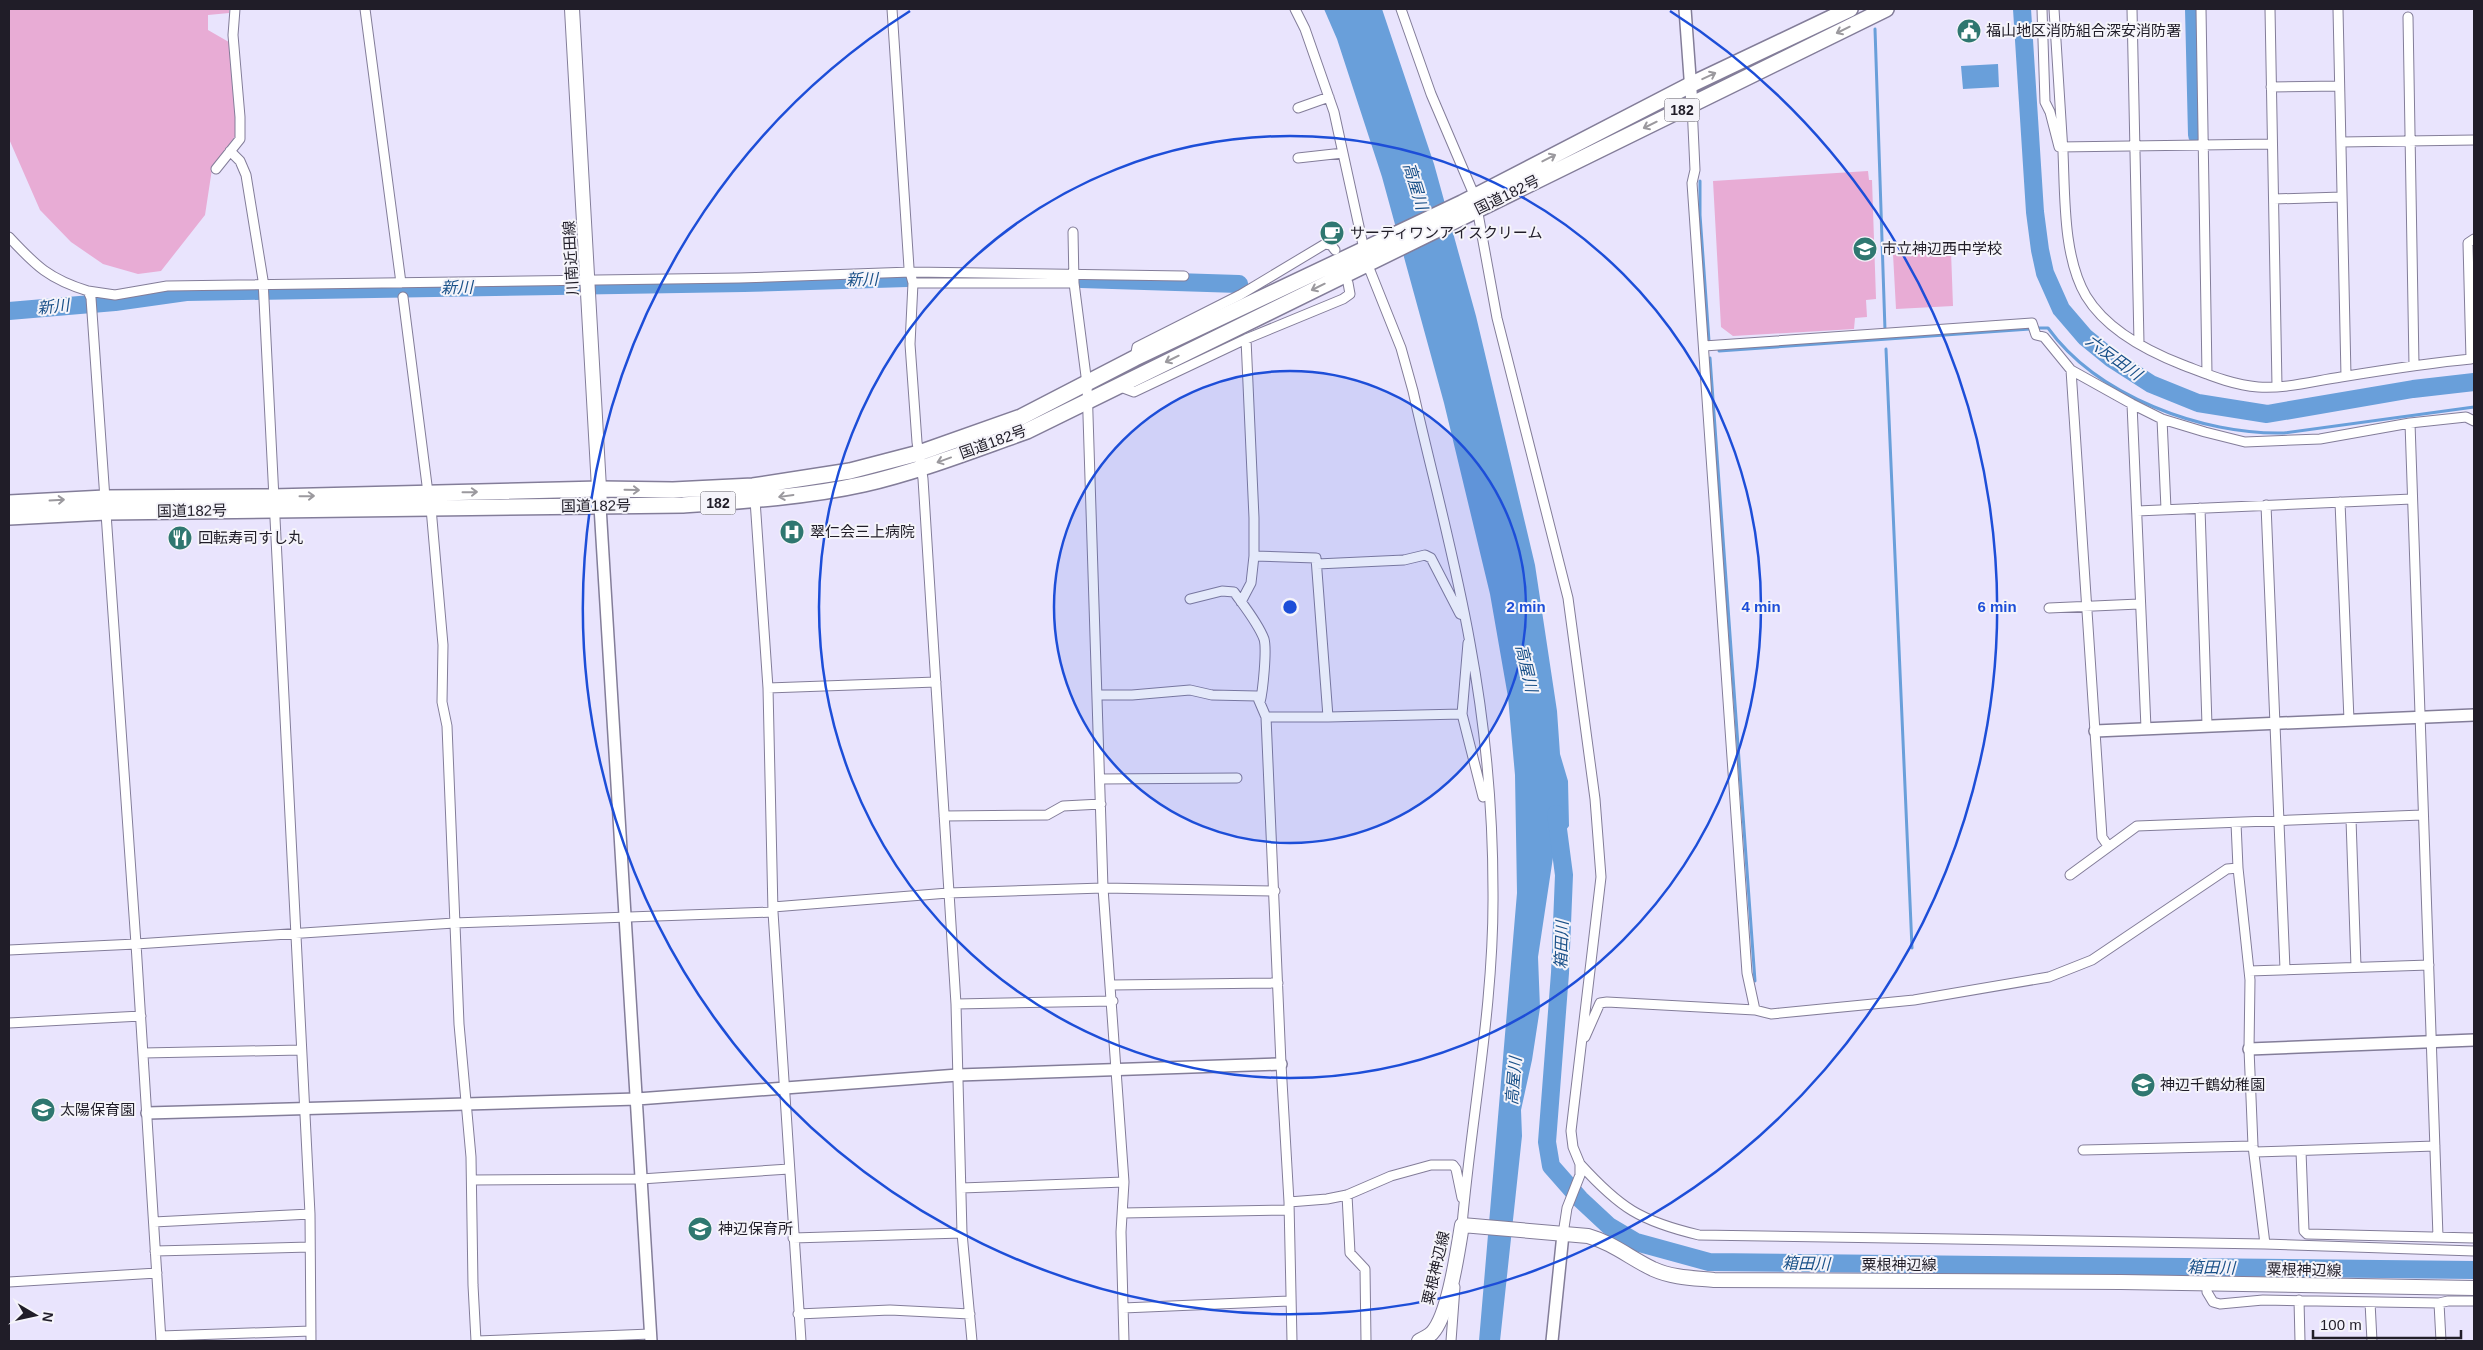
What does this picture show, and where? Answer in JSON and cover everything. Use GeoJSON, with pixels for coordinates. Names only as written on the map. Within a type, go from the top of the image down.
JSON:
{"type":"FeatureCollection","features":[{"type":"Feature","properties":{"kind":"highway","name":"国道182号"},"geometry":{"type":"LineString","coordinates":[[1470,206],[1690,84],[1850,9]]}},
{"type":"Feature","properties":{"kind":"highway","name":"国道182号"},"geometry":{"type":"LineString","coordinates":[[273,503],[428,493],[600,489],[672,490],[753,486],[850,471],[919,453],[1020,417],[1135,358],[1370,254],[1470,206],[1692,105],[1886,9]]}},
{"type":"Feature","properties":{"kind":"highway","name":"国道182号"},"geometry":{"type":"LineString","coordinates":[[9,503],[105,505],[273,503],[431,508],[683,505],[755,500],[863,484],[921,468],[1027,431],[1370,254]]}},
{"type":"Feature","properties":{"kind":"highway","name":"国道182号"},"geometry":{"type":"LineString","coordinates":[[9,517],[105,505]]}},
{"type":"Feature","properties":{"kind":"main road","name":"川南近田線"},"geometry":{"type":"LineString","coordinates":[[572,9],[600,506]]}},
{"type":"Feature","properties":{"kind":"main road","name":"粟根神辺線"},"geometry":{"type":"LineString","coordinates":[[1419,1341],[1432,1333],[1440,1320],[1454,1274],[1464,1225],[1588,1236],[1607,1242],[1655,1270],[1684,1278],[1763,1281],[2121,1282],[2207,1285],[2474,1288]]}},
{"type":"Feature","properties":{"kind":"street"},"geometry":{"type":"LineString","coordinates":[[216,169],[240,139],[233,35],[235,9]]}},
{"type":"Feature","properties":{"kind":"street"},"geometry":{"type":"LineString","coordinates":[[365,9],[401,282]]}},
{"type":"Feature","properties":{"kind":"street"},"geometry":{"type":"LineString","coordinates":[[892,9],[909,268],[913,283],[910,344],[936,682],[956,1004],[962,1233],[972,1341]]}},
{"type":"Feature","properties":{"kind":"street"},"geometry":{"type":"LineString","coordinates":[[1295,9],[1305,29],[1329,97],[1370,254],[1411,382],[1470,641],[1482,723],[1489,806],[1493,894],[1488,1012],[1464,1208],[1464,1225]]}},
{"type":"Feature","properties":{"kind":"street"},"geometry":{"type":"LineString","coordinates":[[1402,9],[1470,206],[1568,598],[1595,799],[1601,878],[1584,1040],[1571,1131],[1573,1146],[1580,1164],[1606,1193],[1631,1212],[1667,1228],[1699,1235],[2265,1244],[2474,1251]]}},
{"type":"Feature","properties":{"kind":"street"},"geometry":{"type":"LineString","coordinates":[[1685,9],[1695,170],[1692,183],[1747,973],[1755,1010]]}},
{"type":"Feature","properties":{"kind":"street"},"geometry":{"type":"LineString","coordinates":[[2042,9],[2045,102],[2050,112],[2059,147],[2272,144]]}},
{"type":"Feature","properties":{"kind":"street"},"geometry":{"type":"LineString","coordinates":[[2054,9],[2065,199],[2076,274],[2086,296],[2100,314],[2139,343],[2171,360],[2207,374],[2239,384],[2259,387],[2277,386],[2414,365],[2471,359],[2468,243],[2474,239]]}},
{"type":"Feature","properties":{"kind":"street"},"geometry":{"type":"LineString","coordinates":[[2132,9],[2139,343]]}},
{"type":"Feature","properties":{"kind":"street"},"geometry":{"type":"LineString","coordinates":[[2201,9],[2207,374]]}},
{"type":"Feature","properties":{"kind":"street"},"geometry":{"type":"LineString","coordinates":[[2270,9],[2277,386]]}},
{"type":"Feature","properties":{"kind":"street"},"geometry":{"type":"LineString","coordinates":[[2338,9],[2346,376]]}},
{"type":"Feature","properties":{"kind":"street"},"geometry":{"type":"LineString","coordinates":[[2408,17],[2414,365]]}},
{"type":"Feature","properties":{"kind":"street"},"geometry":{"type":"LineString","coordinates":[[2272,87],[2339,86]]}},
{"type":"Feature","properties":{"kind":"street"},"geometry":{"type":"LineString","coordinates":[[1298,108],[1329,97]]}},
{"type":"Feature","properties":{"kind":"street"},"geometry":{"type":"LineString","coordinates":[[2340,142],[2474,140]]}},
{"type":"Feature","properties":{"kind":"street"},"geometry":{"type":"LineString","coordinates":[[230,151],[240,161],[246,175],[263,285],[310,1214],[311,1341]]}},
{"type":"Feature","properties":{"kind":"street"},"geometry":{"type":"LineString","coordinates":[[1298,158],[1343,152]]}},
{"type":"Feature","properties":{"kind":"street"},"geometry":{"type":"LineString","coordinates":[[2274,199],[2342,197]]}},
{"type":"Feature","properties":{"kind":"street"},"geometry":{"type":"LineString","coordinates":[[1073,232],[1074,283],[1087,401],[1104,888],[1124,1182],[1121,1232],[1124,1341]]}},
{"type":"Feature","properties":{"kind":"street"},"geometry":{"type":"LineString","coordinates":[[9,237],[39,268],[54,279],[89,294],[115,295],[167,286],[401,282],[589,286],[911,272],[1184,276]]}},
{"type":"Feature","properties":{"kind":"street"},"geometry":{"type":"LineString","coordinates":[[1135,358],[1137,347],[1240,295],[1325,244],[1331,245],[1335,250]]}},
{"type":"Feature","properties":{"kind":"street"},"geometry":{"type":"LineString","coordinates":[[913,283],[1074,283]]}},
{"type":"Feature","properties":{"kind":"street"},"geometry":{"type":"LineString","coordinates":[[1117,386],[1134,392],[1246,339],[1343,299],[1350,294],[1348,284]]}},
{"type":"Feature","properties":{"kind":"street"},"geometry":{"type":"LineString","coordinates":[[89,294],[92,310],[141,1016],[161,1339],[311,1331]]}},
{"type":"Feature","properties":{"kind":"street"},"geometry":{"type":"LineString","coordinates":[[403,297],[428,493]]}},
{"type":"Feature","properties":{"kind":"street"},"geometry":{"type":"LineString","coordinates":[[1704,346],[2032,323],[2036,335],[2044,337],[2071,370],[2162,419],[2245,442],[2320,439],[2410,423],[2466,417],[2474,422]]}},
{"type":"Feature","properties":{"kind":"street"},"geometry":{"type":"LineString","coordinates":[[1241,602],[1251,583],[1254,556],[1246,339]]}},
{"type":"Feature","properties":{"kind":"street"},"geometry":{"type":"LineString","coordinates":[[2071,370],[2102,837],[2108,846]]}},
{"type":"Feature","properties":{"kind":"street"},"geometry":{"type":"LineString","coordinates":[[2132,404],[2139,604],[2146,728]]}},
{"type":"Feature","properties":{"kind":"street"},"geometry":{"type":"LineString","coordinates":[[2162,419],[2166,509]]}},
{"type":"Feature","properties":{"kind":"street"},"geometry":{"type":"LineString","coordinates":[[2410,423],[2438,1237]]}},
{"type":"Feature","properties":{"kind":"street"},"geometry":{"type":"LineString","coordinates":[[2137,510],[2412,499]]}},
{"type":"Feature","properties":{"kind":"street"},"geometry":{"type":"LineString","coordinates":[[755,500],[768,688],[773,909],[801,1341]]}},
{"type":"Feature","properties":{"kind":"street"},"geometry":{"type":"LineString","coordinates":[[2340,502],[2349,720]]}},
{"type":"Feature","properties":{"kind":"street"},"geometry":{"type":"LineString","coordinates":[[2266,505],[2285,969]]}},
{"type":"Feature","properties":{"kind":"street"},"geometry":{"type":"LineString","coordinates":[[431,508],[443,645],[442,702],[446,726],[459,1024],[472,1180],[473,1285],[476,1341],[650,1338],[600,506]]}},
{"type":"Feature","properties":{"kind":"street"},"geometry":{"type":"LineString","coordinates":[[2200,508],[2207,726]]}},
{"type":"Feature","properties":{"kind":"street"},"geometry":{"type":"LineString","coordinates":[[1316,564],[1404,560],[1425,555],[1431,558],[1460,614],[1464,615]]}},
{"type":"Feature","properties":{"kind":"street"},"geometry":{"type":"LineString","coordinates":[[1254,556],[1316,558],[1328,717]]}},
{"type":"Feature","properties":{"kind":"street"},"geometry":{"type":"LineString","coordinates":[[1190,599],[1222,591],[1234,592],[1241,602],[1264,640],[1263,692],[1260,702]]}},
{"type":"Feature","properties":{"kind":"street"},"geometry":{"type":"LineString","coordinates":[[2049,608],[2139,604]]}},
{"type":"Feature","properties":{"kind":"street"},"geometry":{"type":"LineString","coordinates":[[1470,641],[1467,645],[1462,714],[1485,803],[1489,806]]}},
{"type":"Feature","properties":{"kind":"street"},"geometry":{"type":"LineString","coordinates":[[768,688],[936,682]]}},
{"type":"Feature","properties":{"kind":"street"},"geometry":{"type":"LineString","coordinates":[[1097,695],[1132,695],[1190,690],[1212,696],[1257,696],[1266,717],[1289,1206],[1292,1341]]}},
{"type":"Feature","properties":{"kind":"street"},"geometry":{"type":"LineString","coordinates":[[1266,717],[1462,714]]}},
{"type":"Feature","properties":{"kind":"street"},"geometry":{"type":"LineString","coordinates":[[2095,731],[2474,715]]}},
{"type":"Feature","properties":{"kind":"street"},"geometry":{"type":"LineString","coordinates":[[1100,779],[1237,778]]}},
{"type":"Feature","properties":{"kind":"street"},"geometry":{"type":"LineString","coordinates":[[944,816],[1047,815],[1063,806],[1101,804]]}},
{"type":"Feature","properties":{"kind":"street"},"geometry":{"type":"LineString","coordinates":[[2070,875],[2137,826],[2422,815]]}},
{"type":"Feature","properties":{"kind":"street"},"geometry":{"type":"LineString","coordinates":[[2351,819],[2356,967]]}},
{"type":"Feature","properties":{"kind":"street"},"geometry":{"type":"LineString","coordinates":[[2236,823],[2238,868],[2249,971],[2249,1049],[2254,1149],[2265,1244]]}},
{"type":"Feature","properties":{"kind":"street"},"geometry":{"type":"LineString","coordinates":[[1584,1040],[1600,1004],[1607,1002],[1755,1010],[1771,1014],[1914,1000],[2049,977],[2092,960],[2227,868],[2238,868]]}},
{"type":"Feature","properties":{"kind":"street"},"geometry":{"type":"LineString","coordinates":[[9,950],[136,944],[454,923],[626,917],[773,909],[948,893],[1104,888],[1275,891]]}},
{"type":"Feature","properties":{"kind":"street"},"geometry":{"type":"LineString","coordinates":[[2249,971],[2429,965]]}},
{"type":"Feature","properties":{"kind":"street"},"geometry":{"type":"LineString","coordinates":[[1112,985],[1278,983]]}},
{"type":"Feature","properties":{"kind":"street"},"geometry":{"type":"LineString","coordinates":[[956,1004],[1113,1002]]}},
{"type":"Feature","properties":{"kind":"street"},"geometry":{"type":"LineString","coordinates":[[9,1023],[141,1016]]}},
{"type":"Feature","properties":{"kind":"street"},"geometry":{"type":"LineString","coordinates":[[2249,1049],[2474,1040]]}},
{"type":"Feature","properties":{"kind":"street"},"geometry":{"type":"LineString","coordinates":[[143,1053],[301,1050]]}},
{"type":"Feature","properties":{"kind":"street"},"geometry":{"type":"LineString","coordinates":[[147,1114],[637,1099],[958,1075],[1116,1068],[1281,1064]]}},
{"type":"Feature","properties":{"kind":"street"},"geometry":{"type":"LineString","coordinates":[[2083,1150],[2254,1149],[2301,1151],[2435,1146]]}},
{"type":"Feature","properties":{"kind":"street"},"geometry":{"type":"LineString","coordinates":[[2301,1151],[2304,1231],[2307,1234],[2474,1238]]}},
{"type":"Feature","properties":{"kind":"street"},"geometry":{"type":"LineString","coordinates":[[1552,1341],[1559,1234],[1580,1175],[1580,1164]]}},
{"type":"Feature","properties":{"kind":"street"},"geometry":{"type":"LineString","coordinates":[[1122,1213],[1289,1206],[1347,1195],[1391,1176],[1431,1166],[1453,1165],[1456,1169],[1464,1208]]}},
{"type":"Feature","properties":{"kind":"street"},"geometry":{"type":"LineString","coordinates":[[472,1180],[641,1179],[789,1169]]}},
{"type":"Feature","properties":{"kind":"street"},"geometry":{"type":"LineString","coordinates":[[961,1188],[1124,1182]]}},
{"type":"Feature","properties":{"kind":"street"},"geometry":{"type":"LineString","coordinates":[[1347,1195],[1350,1254],[1366,1268],[1366,1341]]}},
{"type":"Feature","properties":{"kind":"street"},"geometry":{"type":"LineString","coordinates":[[154,1222],[310,1214]]}},
{"type":"Feature","properties":{"kind":"street"},"geometry":{"type":"LineString","coordinates":[[793,1238],[962,1233]]}},
{"type":"Feature","properties":{"kind":"street"},"geometry":{"type":"LineString","coordinates":[[155,1251],[310,1247]]}},
{"type":"Feature","properties":{"kind":"street"},"geometry":{"type":"LineString","coordinates":[[9,1282],[157,1273]]}},
{"type":"Feature","properties":{"kind":"street"},"geometry":{"type":"LineString","coordinates":[[1451,1341],[1455,1295],[1454,1274]]}},
{"type":"Feature","properties":{"kind":"street"},"geometry":{"type":"LineString","coordinates":[[2207,1285],[2207,1292],[2213,1302],[2220,1304],[2262,1300],[2439,1303],[2474,1301]]}},
{"type":"Feature","properties":{"kind":"street"},"geometry":{"type":"LineString","coordinates":[[2299,1300],[2300,1341]]}},
{"type":"Feature","properties":{"kind":"street"},"geometry":{"type":"LineString","coordinates":[[1123,1308],[1290,1301]]}},
{"type":"Feature","properties":{"kind":"street"},"geometry":{"type":"LineString","coordinates":[[2370,1302],[2372,1341]]}},
{"type":"Feature","properties":{"kind":"street"},"geometry":{"type":"LineString","coordinates":[[2439,1303],[2441,1341]]}},
{"type":"Feature","properties":{"kind":"street"},"geometry":{"type":"LineString","coordinates":[[798,1314],[890,1310],[970,1314]]}},
{"type":"Feature","properties":{"kind":"shaded area"},"geometry":{"type":"Polygon","coordinates":[[[9,9],[229,9],[229,13],[208,15],[208,30],[234,45],[239,131],[212,169],[205,215],[161,271],[138,274],[103,264],[71,242],[40,210],[9,139],[9,9]]]}},
{"type":"Feature","properties":{"kind":"shaded area"},"geometry":{"type":"Polygon","coordinates":[[[1868,171],[1869,180],[1872,180],[1876,299],[1866,300],[1867,317],[1855,318],[1854,329],[1733,336],[1721,327],[1713,181],[1868,171]]]}},
{"type":"Feature","properties":{"kind":"shaded area"},"geometry":{"type":"Polygon","coordinates":[[[1951,251],[1953,306],[1896,309],[1893,254],[1951,251]]]}},
{"type":"Feature","properties":{"kind":"water","name":"高屋川"},"geometry":{"type":"Polygon","coordinates":[[[1324,9],[1382,9],[1434,164],[1476,316],[1535,565],[1557,711],[1560,754],[1568,781],[1569,826],[1555,844],[1538,957],[1540,1008],[1532,1060],[1521,1110],[1522,1136],[1500,1341],[1479,1341],[1517,893],[1515,775],[1508,697],[1490,594],[1444,403],[1382,177],[1337,39],[1324,9]]]}},
{"type":"Feature","properties":{"kind":"water"},"geometry":{"type":"Polygon","coordinates":[[[1998,64],[1999,87],[1963,89],[1961,66],[1998,64]]]}},
{"type":"Feature","properties":{"kind":"waterway","name":"六反田川"},"geometry":{"type":"LineString","coordinates":[[2022,9],[2035,212],[2040,250],[2045,273],[2061,309],[2085,337],[2112,359],[2151,384],[2198,403],[2267,414],[2413,389],[2474,382]]}},
{"type":"Feature","properties":{"kind":"waterway","name":"六反田川"},"geometry":{"type":"LineString","coordinates":[[2194,9],[2197,135]]}},
{"type":"Feature","properties":{"kind":"waterway"},"geometry":{"type":"LineString","coordinates":[[1875,29],[1885,330]]}},
{"type":"Feature","properties":{"kind":"waterway"},"geometry":{"type":"LineString","coordinates":[[1700,181],[1700,215],[1709,341]]}},
{"type":"Feature","properties":{"kind":"waterway","name":"新川"},"geometry":{"type":"LineString","coordinates":[[917,278],[958,277]]}},
{"type":"Feature","properties":{"kind":"waterway","name":"新川"},"geometry":{"type":"LineString","coordinates":[[9,311],[115,302],[186,292],[744,283],[907,278]]}},
{"type":"Feature","properties":{"kind":"waterway","name":"新川"},"geometry":{"type":"LineString","coordinates":[[1081,279],[1239,284],[1240,289]]}},
{"type":"Feature","properties":{"kind":"waterway"},"geometry":{"type":"LineString","coordinates":[[2036,328],[2048,328],[2069,352],[2094,373],[2123,392],[2154,407],[2186,419],[2219,427],[2252,432],[2284,433],[2474,407]]}},
{"type":"Feature","properties":{"kind":"waterway"},"geometry":{"type":"LineString","coordinates":[[1719,351],[2030,329]]}},
{"type":"Feature","properties":{"kind":"waterway"},"geometry":{"type":"LineString","coordinates":[[1886,349],[1912,948]]}},
{"type":"Feature","properties":{"kind":"waterway"},"geometry":{"type":"LineString","coordinates":[[1710,358],[1755,981]]}},
{"type":"Feature","properties":{"kind":"waterway","name":"箱田川"},"geometry":{"type":"LineString","coordinates":[[1556,814],[1564,875],[1560,973],[1547,1142],[1551,1166],[1580,1199],[1609,1226],[1636,1242],[1709,1262],[2474,1270]]}},
{"type":"Feature","properties":{"kind":"place","name":"福山地区消防組合深安消防署"},"geometry":{"type":"Point","coordinates":[1969,31]}},
{"type":"Feature","properties":{"kind":"place","name":"サーティワンアイスクリーム"},"geometry":{"type":"Point","coordinates":[1332,233]}},
{"type":"Feature","properties":{"kind":"place","name":"市立神辺西中学校"},"geometry":{"type":"Point","coordinates":[1865,249]}},
{"type":"Feature","properties":{"kind":"place","name":"翠仁会三上病院"},"geometry":{"type":"Point","coordinates":[792,532]}},
{"type":"Feature","properties":{"kind":"place","name":"回転寿司すし丸"},"geometry":{"type":"Point","coordinates":[180,538]}},
{"type":"Feature","properties":{"kind":"place","name":"神辺千鶴幼稚園"},"geometry":{"type":"Point","coordinates":[2143,1085]}},
{"type":"Feature","properties":{"kind":"place","name":"太陽保育園"},"geometry":{"type":"Point","coordinates":[43,1110]}},
{"type":"Feature","properties":{"kind":"place","name":"神辺保育所"},"geometry":{"type":"Point","coordinates":[700,1229]}}]}
